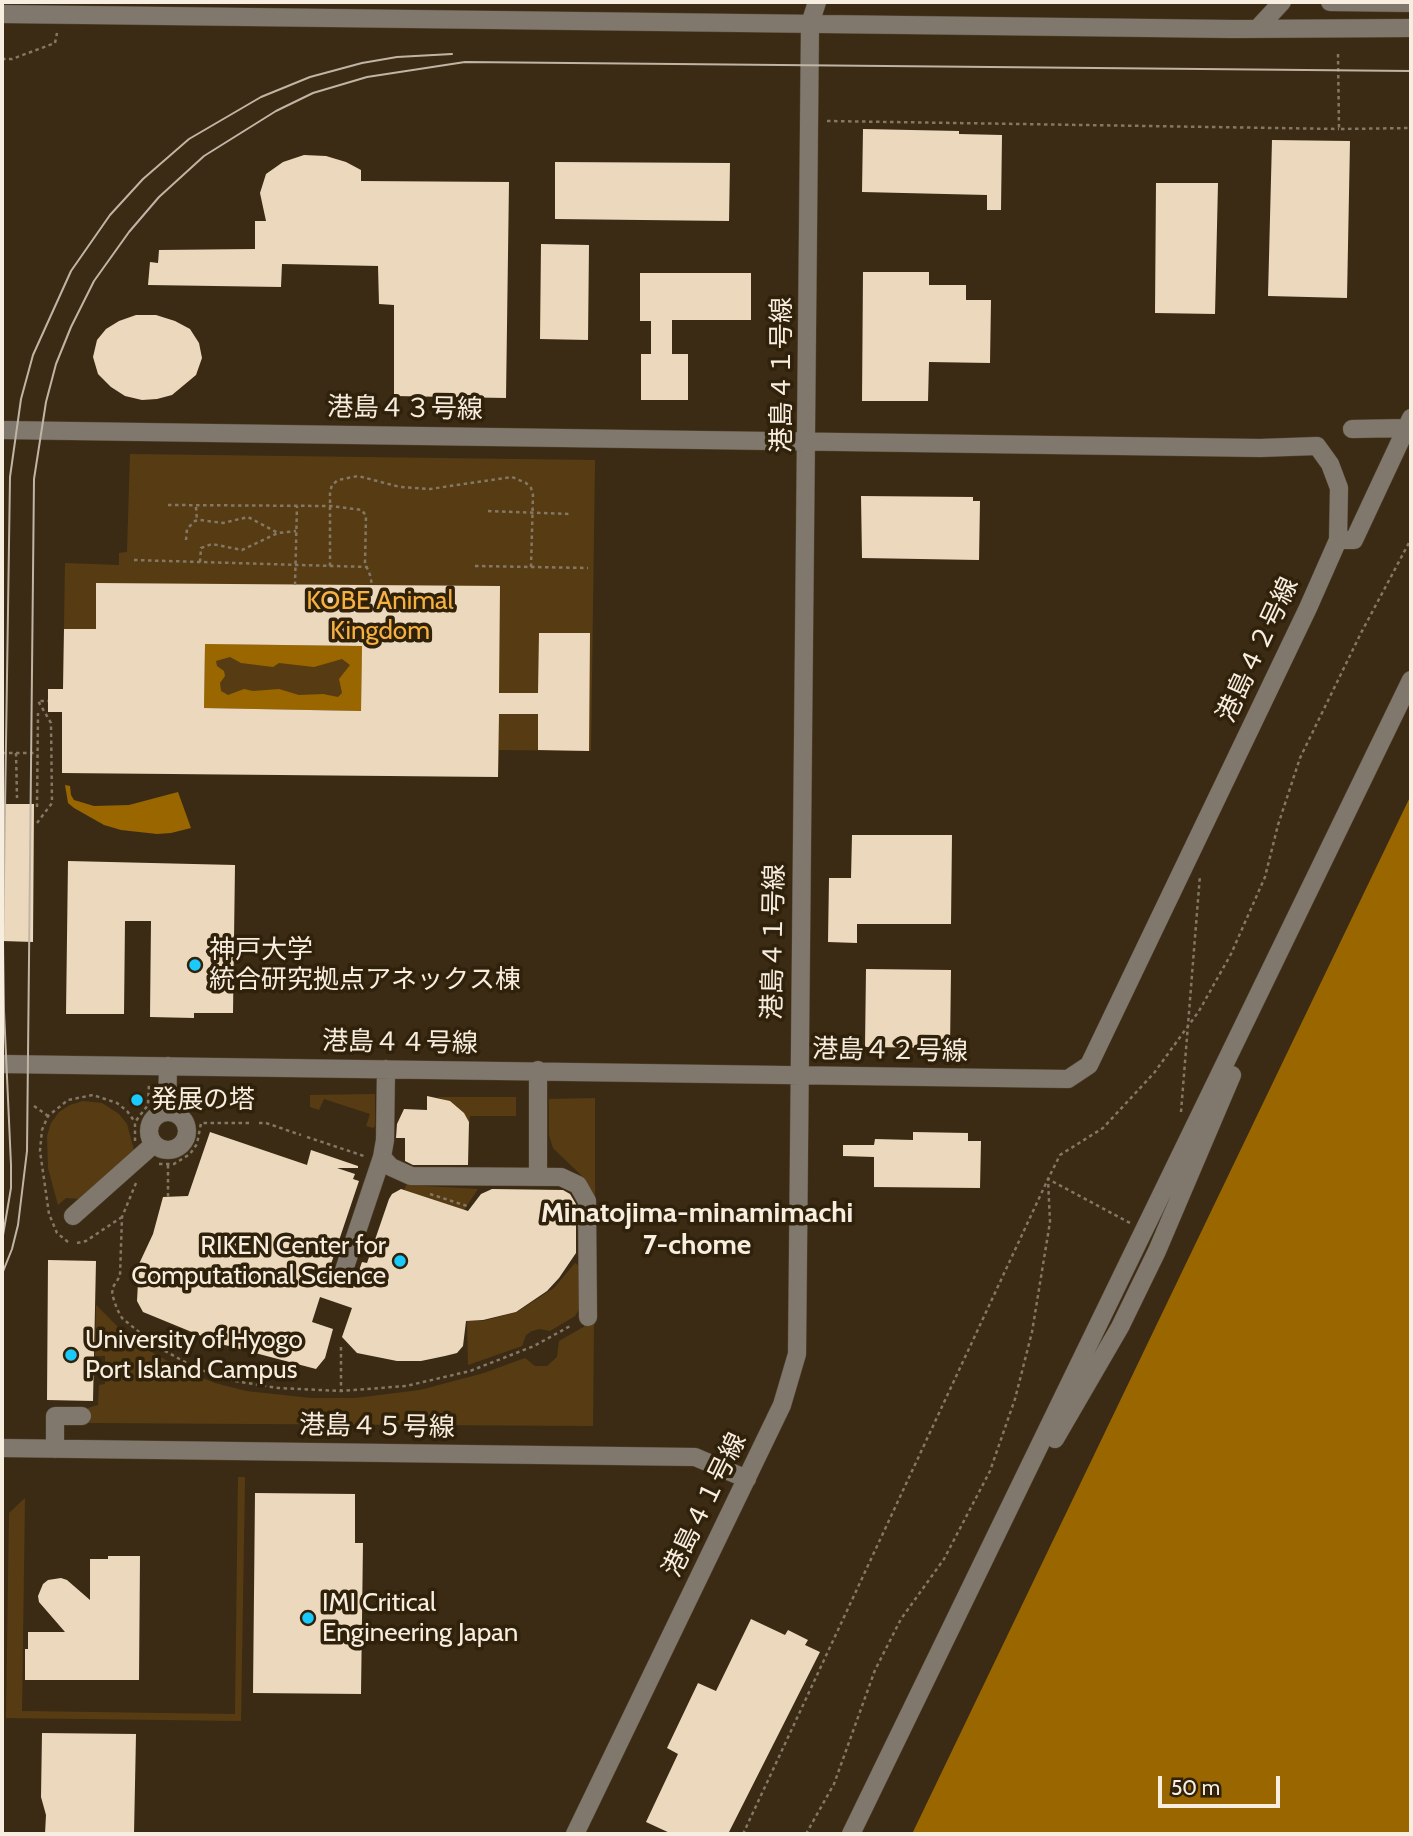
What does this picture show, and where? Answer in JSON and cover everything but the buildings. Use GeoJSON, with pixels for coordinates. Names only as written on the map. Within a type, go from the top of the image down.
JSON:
{"type":"FeatureCollection","features":[{"type":"Feature","properties":{"kind":"street"},"geometry":{"type":"LineString","coordinates":[[803,2],[810,24]]}},
{"type":"Feature","properties":{"kind":"street","name":"港島４１号線"},"geometry":{"type":"LineString","coordinates":[[575,1834],[782,1405],[797,1354],[810,24],[817,2]]}},
{"type":"Feature","properties":{"kind":"street"},"geometry":{"type":"LineString","coordinates":[[1257,29],[1282,2]]}},
{"type":"Feature","properties":{"kind":"street"},"geometry":{"type":"LineString","coordinates":[[1330,2],[1411,3]]}},
{"type":"Feature","properties":{"kind":"street"},"geometry":{"type":"LineString","coordinates":[[2,14],[1257,29],[1411,28]]}},
{"type":"Feature","properties":{"kind":"street"},"geometry":{"type":"LineString","coordinates":[[1347,29],[1411,35]]}},
{"type":"Feature","properties":{"kind":"street"},"geometry":{"type":"LineString","coordinates":[[1352,429],[1409,423]]}},
{"type":"Feature","properties":{"kind":"street"},"geometry":{"type":"LineString","coordinates":[[1338,540],[1354,540],[1409,423]]}},
{"type":"Feature","properties":{"kind":"street","name":"港島４３号線"},"geometry":{"type":"LineString","coordinates":[[2,430],[807,441]]}},
{"type":"Feature","properties":{"kind":"street","name":"港島４２号線"},"geometry":{"type":"LineString","coordinates":[[798,1076],[1068,1079],[1089,1065],[1338,540],[1339,488],[1330,464],[1317,446],[1260,448],[807,441]]}},
{"type":"Feature","properties":{"kind":"street"},"geometry":{"type":"LineString","coordinates":[[851,1834],[1411,680]]}},
{"type":"Feature","properties":{"kind":"street"},"geometry":{"type":"LineString","coordinates":[[967,1595],[1120,1327],[1208,1135],[1273,967]]}},
{"type":"Feature","properties":{"kind":"street","name":"港島４４号線"},"geometry":{"type":"LineString","coordinates":[[2,1064],[798,1076]]}},
{"type":"Feature","properties":{"kind":"street"},"geometry":{"type":"LineString","coordinates":[[167,1112],[169,1066]]}},
{"type":"Feature","properties":{"kind":"street"},"geometry":{"type":"LineString","coordinates":[[342,1276],[385,1140],[386,1069]]}},
{"type":"Feature","properties":{"kind":"street"},"geometry":{"type":"LineString","coordinates":[[538,1070],[538,1177]]}},
{"type":"Feature","properties":{"kind":"street"},"geometry":{"type":"LineString","coordinates":[[167,1112],[183,1119],[187,1130],[181,1146],[170,1150],[158,1148],[154,1144],[149,1135],[150,1124],[157,1116],[167,1112]]}},
{"type":"Feature","properties":{"kind":"street"},"geometry":{"type":"LineString","coordinates":[[73,1216],[154,1144]]}},
{"type":"Feature","properties":{"kind":"street"},"geometry":{"type":"LineString","coordinates":[[380,1161],[411,1176],[538,1177],[566,1179],[578,1185],[587,1201],[587,1317]]}},
{"type":"Feature","properties":{"kind":"street"},"geometry":{"type":"LineString","coordinates":[[55,1449],[55,1416],[82,1416]]}},
{"type":"Feature","properties":{"kind":"street","name":"港島４５号線"},"geometry":{"type":"LineString","coordinates":[[2,1448],[695,1457],[747,1479]]}},
{"type":"Feature","properties":{"kind":"path"},"geometry":{"type":"LineString","coordinates":[[2,59],[12,59],[55,43],[59,15]]}},
{"type":"Feature","properties":{"kind":"path"},"geometry":{"type":"LineString","coordinates":[[1338,54],[1339,129]]}},
{"type":"Feature","properties":{"kind":"path"},"geometry":{"type":"LineString","coordinates":[[827,121],[1411,128]]}},
{"type":"Feature","properties":{"kind":"path"},"geometry":{"type":"LineString","coordinates":[[330,566],[330,492],[334,482],[358,477],[414,489],[513,477],[531,488],[531,567]]}},
{"type":"Feature","properties":{"kind":"path"},"geometry":{"type":"LineString","coordinates":[[168,505],[331,506],[362,510],[366,514],[367,567],[372,585]]}},
{"type":"Feature","properties":{"kind":"path"},"geometry":{"type":"LineString","coordinates":[[196,505],[197,521]]}},
{"type":"Feature","properties":{"kind":"path"},"geometry":{"type":"LineString","coordinates":[[295,585],[297,506]]}},
{"type":"Feature","properties":{"kind":"path"},"geometry":{"type":"LineString","coordinates":[[488,511],[570,514]]}},
{"type":"Feature","properties":{"kind":"path"},"geometry":{"type":"LineString","coordinates":[[186,540],[187,529],[197,521],[223,523],[248,517],[278,533]]}},
{"type":"Feature","properties":{"kind":"path"},"geometry":{"type":"LineString","coordinates":[[200,562],[201,548],[207,546],[219,544],[242,550],[278,533],[296,531]]}},
{"type":"Feature","properties":{"kind":"path"},"geometry":{"type":"LineString","coordinates":[[743,1834],[1060,1155],[1102,1128],[1154,1073],[1199,1011],[1231,954],[1265,877],[1300,758],[1372,611],[1411,540]]}},
{"type":"Feature","properties":{"kind":"path"},"geometry":{"type":"LineString","coordinates":[[134,560],[367,567]]}},
{"type":"Feature","properties":{"kind":"path"},"geometry":{"type":"LineString","coordinates":[[475,566],[588,568]]}},
{"type":"Feature","properties":{"kind":"path"},"geometry":{"type":"LineString","coordinates":[[37,823],[52,803],[51,723],[38,701],[48,701]]}},
{"type":"Feature","properties":{"kind":"path"},"geometry":{"type":"LineString","coordinates":[[37,807],[38,713]]}},
{"type":"Feature","properties":{"kind":"path"},"geometry":{"type":"LineString","coordinates":[[2,753],[38,753]]}},
{"type":"Feature","properties":{"kind":"path"},"geometry":{"type":"LineString","coordinates":[[16,753],[17,798]]}},
{"type":"Feature","properties":{"kind":"path"},"geometry":{"type":"LineString","coordinates":[[1181,1121],[1186,1028],[1201,864]]}},
{"type":"Feature","properties":{"kind":"path"},"geometry":{"type":"LineString","coordinates":[[148,1105],[149,1083]]}},
{"type":"Feature","properties":{"kind":"path"},"geometry":{"type":"LineString","coordinates":[[68,1242],[57,1233],[51,1221],[41,1158],[41,1137],[48,1116],[68,1100],[93,1095],[112,1100],[127,1111],[135,1122]]}},
{"type":"Feature","properties":{"kind":"path"},"geometry":{"type":"LineString","coordinates":[[34,1107],[48,1116]]}},
{"type":"Feature","properties":{"kind":"path"},"geometry":{"type":"LineString","coordinates":[[201,1123],[251,1123]]}},
{"type":"Feature","properties":{"kind":"path"},"geometry":{"type":"LineString","coordinates":[[259,1123],[301,1135]]}},
{"type":"Feature","properties":{"kind":"path"},"geometry":{"type":"LineString","coordinates":[[307,1137],[380,1161]]}},
{"type":"Feature","properties":{"kind":"path"},"geometry":{"type":"LineString","coordinates":[[33,1158],[41,1158]]}},
{"type":"Feature","properties":{"kind":"path"},"geometry":{"type":"LineString","coordinates":[[168,1164],[169,1197]]}},
{"type":"Feature","properties":{"kind":"path"},"geometry":{"type":"LineString","coordinates":[[136,1179],[122,1217],[120,1276],[112,1294],[122,1318],[156,1346],[194,1367],[235,1381],[278,1388],[341,1391],[406,1386],[470,1371],[534,1346],[587,1317]]}},
{"type":"Feature","properties":{"kind":"path"},"geometry":{"type":"LineString","coordinates":[[1048,1179],[1144,1230]]}},
{"type":"Feature","properties":{"kind":"path"},"geometry":{"type":"LineString","coordinates":[[806,1834],[834,1784],[881,1659],[901,1619],[944,1559],[990,1471],[1015,1399],[1032,1332],[1051,1222],[1048,1179]]}},
{"type":"Feature","properties":{"kind":"path"},"geometry":{"type":"LineString","coordinates":[[429,1194],[467,1206],[467,1209]]}},
{"type":"Feature","properties":{"kind":"path"},"geometry":{"type":"LineString","coordinates":[[77,1243],[86,1241],[122,1217]]}},
{"type":"Feature","properties":{"kind":"path"},"geometry":{"type":"LineString","coordinates":[[341,1347],[341,1391]]}},
{"type":"Feature","properties":{"kind":"green space","name":"KOBE Animal Kingdom"},"geometry":{"type":"Polygon","coordinates":[[[130,454],[595,460],[591,751],[499,750],[498,777],[62,773],[62,712],[48,712],[48,689],[63,689],[65,563],[119,565],[119,553],[127,552],[130,454]]]}},
{"type":"Feature","properties":{"kind":"green space"},"geometry":{"type":"Polygon","coordinates":[[[375,1094],[373,1128],[366,1126],[370,1114],[324,1099],[319,1110],[310,1107],[310,1095],[375,1094]]]}},
{"type":"Feature","properties":{"kind":"green space"},"geometry":{"type":"Polygon","coordinates":[[[437,1097],[516,1097],[516,1116],[470,1116],[468,1136],[450,1102],[437,1097]]]}},
{"type":"Feature","properties":{"kind":"green space"},"geometry":{"type":"Polygon","coordinates":[[[595,1098],[595,1198],[582,1176],[553,1148],[549,1135],[549,1099],[595,1098]]]}},
{"type":"Feature","properties":{"kind":"green space"},"geometry":{"type":"Polygon","coordinates":[[[83,1101],[102,1103],[119,1114],[127,1124],[134,1150],[80,1199],[66,1198],[58,1205],[48,1168],[47,1136],[51,1123],[59,1112],[83,1101]]]}},
{"type":"Feature","properties":{"kind":"green space"},"geometry":{"type":"Polygon","coordinates":[[[408,1181],[425,1186],[478,1189],[464,1210],[404,1190],[408,1181]]]}},
{"type":"Feature","properties":{"kind":"green space"},"geometry":{"type":"Polygon","coordinates":[[[575,1263],[581,1267],[580,1308],[575,1316],[550,1331],[532,1331],[526,1335],[522,1346],[468,1365],[467,1321],[483,1321],[517,1312],[554,1288],[575,1263]]]}},
{"type":"Feature","properties":{"kind":"green space"},"geometry":{"type":"Polygon","coordinates":[[[96,1305],[143,1347],[185,1371],[246,1391],[311,1398],[355,1398],[420,1390],[484,1373],[525,1358],[535,1366],[547,1366],[557,1357],[559,1341],[594,1321],[593,1426],[88,1423],[88,1408],[98,1405],[99,1385],[105,1384],[105,1356],[95,1356],[96,1305]]]}},
{"type":"Feature","properties":{"kind":"green space"},"geometry":{"type":"Polygon","coordinates":[[[238,1477],[245,1477],[241,1721],[6,1718],[9,1513],[25,1498],[22,1711],[235,1714],[238,1477]]]}},
{"type":"Feature","properties":{"kind":"shaded area"},"geometry":{"type":"Polygon","coordinates":[[[205,644],[362,646],[361,711],[204,708],[205,644]],[[230,657],[216,661],[225,676],[220,683],[221,691],[228,695],[244,689],[279,689],[299,695],[323,694],[338,697],[342,693],[339,679],[350,665],[342,659],[314,667],[279,663],[273,667],[241,663],[230,657]]]}},
{"type":"Feature","properties":{"kind":"shaded area"},"geometry":{"type":"Polygon","coordinates":[[[65,785],[70,786],[74,800],[94,806],[129,805],[178,792],[191,828],[157,834],[104,825],[68,803],[65,785]]]}},
{"type":"Feature","properties":{"kind":"shaded area"},"geometry":{"type":"Polygon","coordinates":[[[1411,795],[1411,1834],[912,1834],[1411,795]]]}},
{"type":"Feature","properties":{"kind":"tram line"},"geometry":{"type":"LineString","coordinates":[[2,1241],[11,1188],[3,943],[10,477],[21,399],[33,355],[71,271],[110,215],[143,179],[189,139],[261,97],[310,77],[397,57],[452,54]]}},
{"type":"Feature","properties":{"kind":"tram line"},"geometry":{"type":"LineString","coordinates":[[2,1274],[18,1225],[27,1151],[34,479],[46,402],[56,364],[94,281],[129,232],[159,197],[204,156],[276,111],[313,93],[367,77],[465,62],[1411,71]]}},
{"type":"Feature","properties":{"kind":"place","name":"神戸大学 統合研究拠点アネックス棟"},"geometry":{"type":"Point","coordinates":[195,965]}},
{"type":"Feature","properties":{"kind":"place","name":"発展の塔"},"geometry":{"type":"Point","coordinates":[137,1100]}},
{"type":"Feature","properties":{"kind":"place","name":"RIKEN Center for Computational Science"},"geometry":{"type":"Point","coordinates":[400,1261]}},
{"type":"Feature","properties":{"kind":"place","name":"University of Hyogo Port Island Campus"},"geometry":{"type":"Point","coordinates":[71,1355]}},
{"type":"Feature","properties":{"kind":"place","name":"IMI Critical Engineering Japan"},"geometry":{"type":"Point","coordinates":[308,1618]}},
{"type":"Feature","properties":{"kind":"district","name":"Minatojima-minamimachi 7-chome"},"geometry":{"type":"Point","coordinates":[697,1230]}}]}
